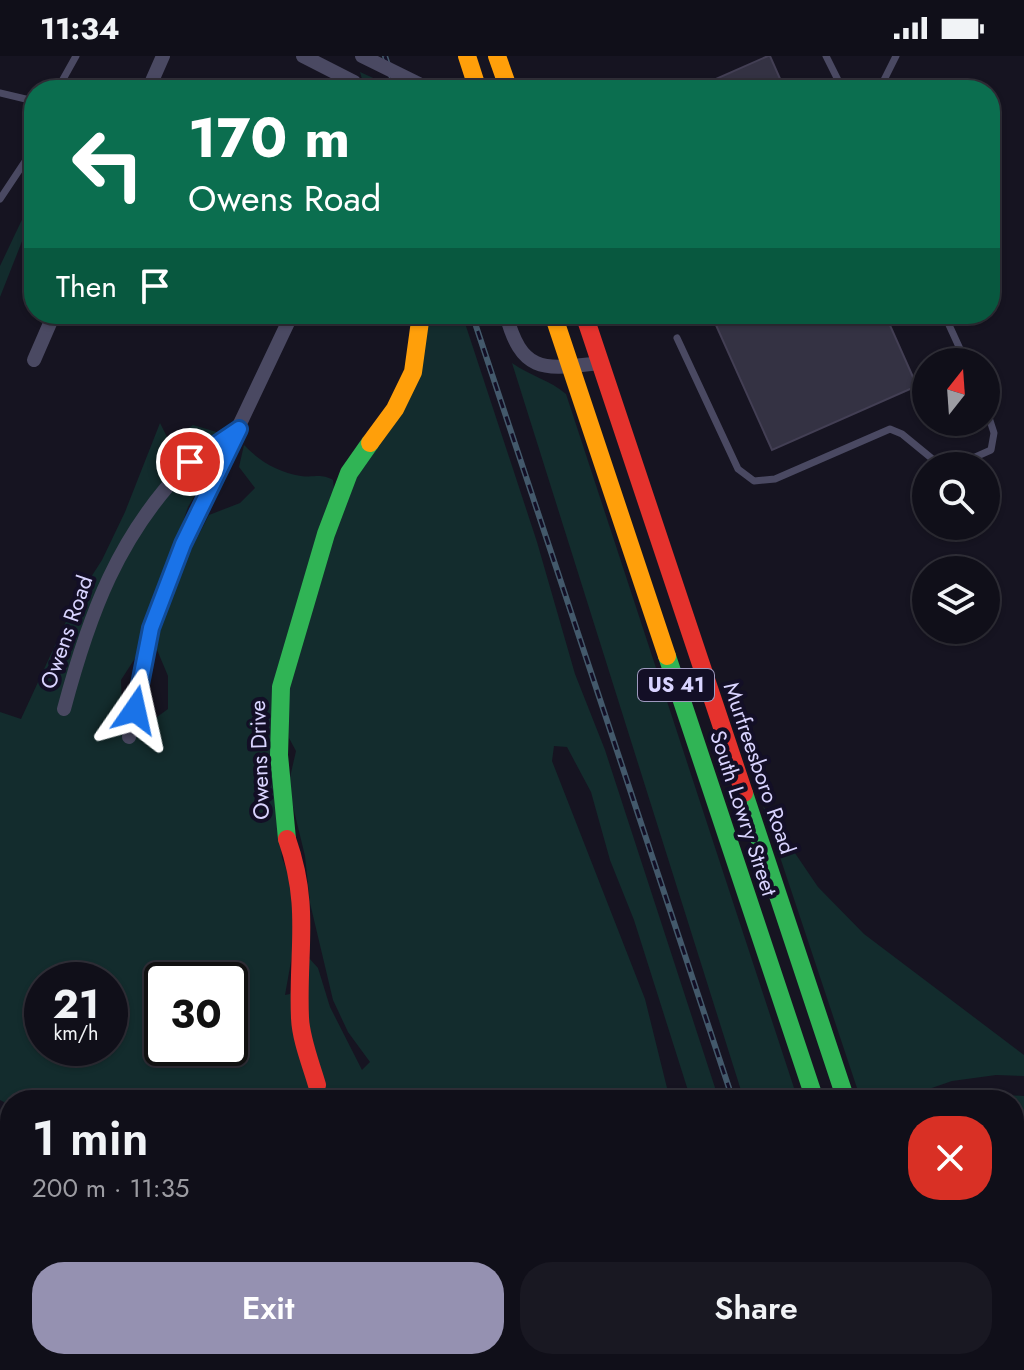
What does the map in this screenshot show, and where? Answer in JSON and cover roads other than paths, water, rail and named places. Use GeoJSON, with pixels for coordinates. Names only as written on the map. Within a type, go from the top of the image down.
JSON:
{"type":"FeatureCollection","features":[{"type":"Feature","properties":{"kind":"main road"},"geometry":{"type":"LineString","coordinates":[[467,56],[475,80]]}},
{"type":"Feature","properties":{"kind":"main road"},"geometry":{"type":"LineString","coordinates":[[497,56],[505,80]]}},
{"type":"Feature","properties":{"kind":"main road","name":"Owens Drive"},"geometry":{"type":"LineString","coordinates":[[317,1085],[300,1021],[304,937],[298,871],[285,834],[279,755],[281,687],[326,534],[349,473],[395,409],[413,372],[420,324]]}},
{"type":"Feature","properties":{"kind":"main road","name":"South Lowry Street"},"geometry":{"type":"LineString","coordinates":[[556,324],[812,1090]]}},
{"type":"Feature","properties":{"kind":"main road","name":"Murfreesboro Road"},"geometry":{"type":"LineString","coordinates":[[587,324],[843,1090]]}},
{"type":"Feature","properties":{"kind":"street"},"geometry":{"type":"LineString","coordinates":[[152,80],[163,56]]}},
{"type":"Feature","properties":{"kind":"street"},"geometry":{"type":"LineString","coordinates":[[303,56],[343,80]]}},
{"type":"Feature","properties":{"kind":"street"},"geometry":{"type":"LineString","coordinates":[[362,56],[410,80]]}},
{"type":"Feature","properties":{"kind":"street"},"geometry":{"type":"LineString","coordinates":[[34,360],[50,324]]}},
{"type":"Feature","properties":{"kind":"street"},"geometry":{"type":"LineString","coordinates":[[129,737],[151,628],[183,544],[287,324]]}},
{"type":"Feature","properties":{"kind":"street"},"geometry":{"type":"LineString","coordinates":[[509,324],[518,349],[547,368],[600,363]]}},
{"type":"Feature","properties":{"kind":"street","name":"Owens Road"},"geometry":{"type":"LineString","coordinates":[[64,709],[80,647],[104,582],[144,519],[190,462],[239,429]]}},
{"type":"Feature","properties":{"kind":"lane"},"geometry":{"type":"LineString","coordinates":[[63,80],[76,56]]}},
{"type":"Feature","properties":{"kind":"lane"},"geometry":{"type":"LineString","coordinates":[[826,56],[838,80]]}},
{"type":"Feature","properties":{"kind":"lane"},"geometry":{"type":"LineString","coordinates":[[884,80],[896,56]]}},
{"type":"Feature","properties":{"kind":"lane"},"geometry":{"type":"LineString","coordinates":[[0,93],[24,99]]}},
{"type":"Feature","properties":{"kind":"lane"},"geometry":{"type":"LineString","coordinates":[[0,199],[24,163]]}},
{"type":"Feature","properties":{"kind":"lane"},"geometry":{"type":"LineString","coordinates":[[949,324],[960,348]]}},
{"type":"Feature","properties":{"kind":"lane"},"geometry":{"type":"LineString","coordinates":[[677,338],[738,469],[754,481],[775,479],[890,429],[902,434],[924,452]]}},
{"type":"Feature","properties":{"kind":"railway"},"geometry":{"type":"LineString","coordinates":[[385,56],[393,80]]}},
{"type":"Feature","properties":{"kind":"railway"},"geometry":{"type":"LineString","coordinates":[[475,324],[730,1090]]}}]}
